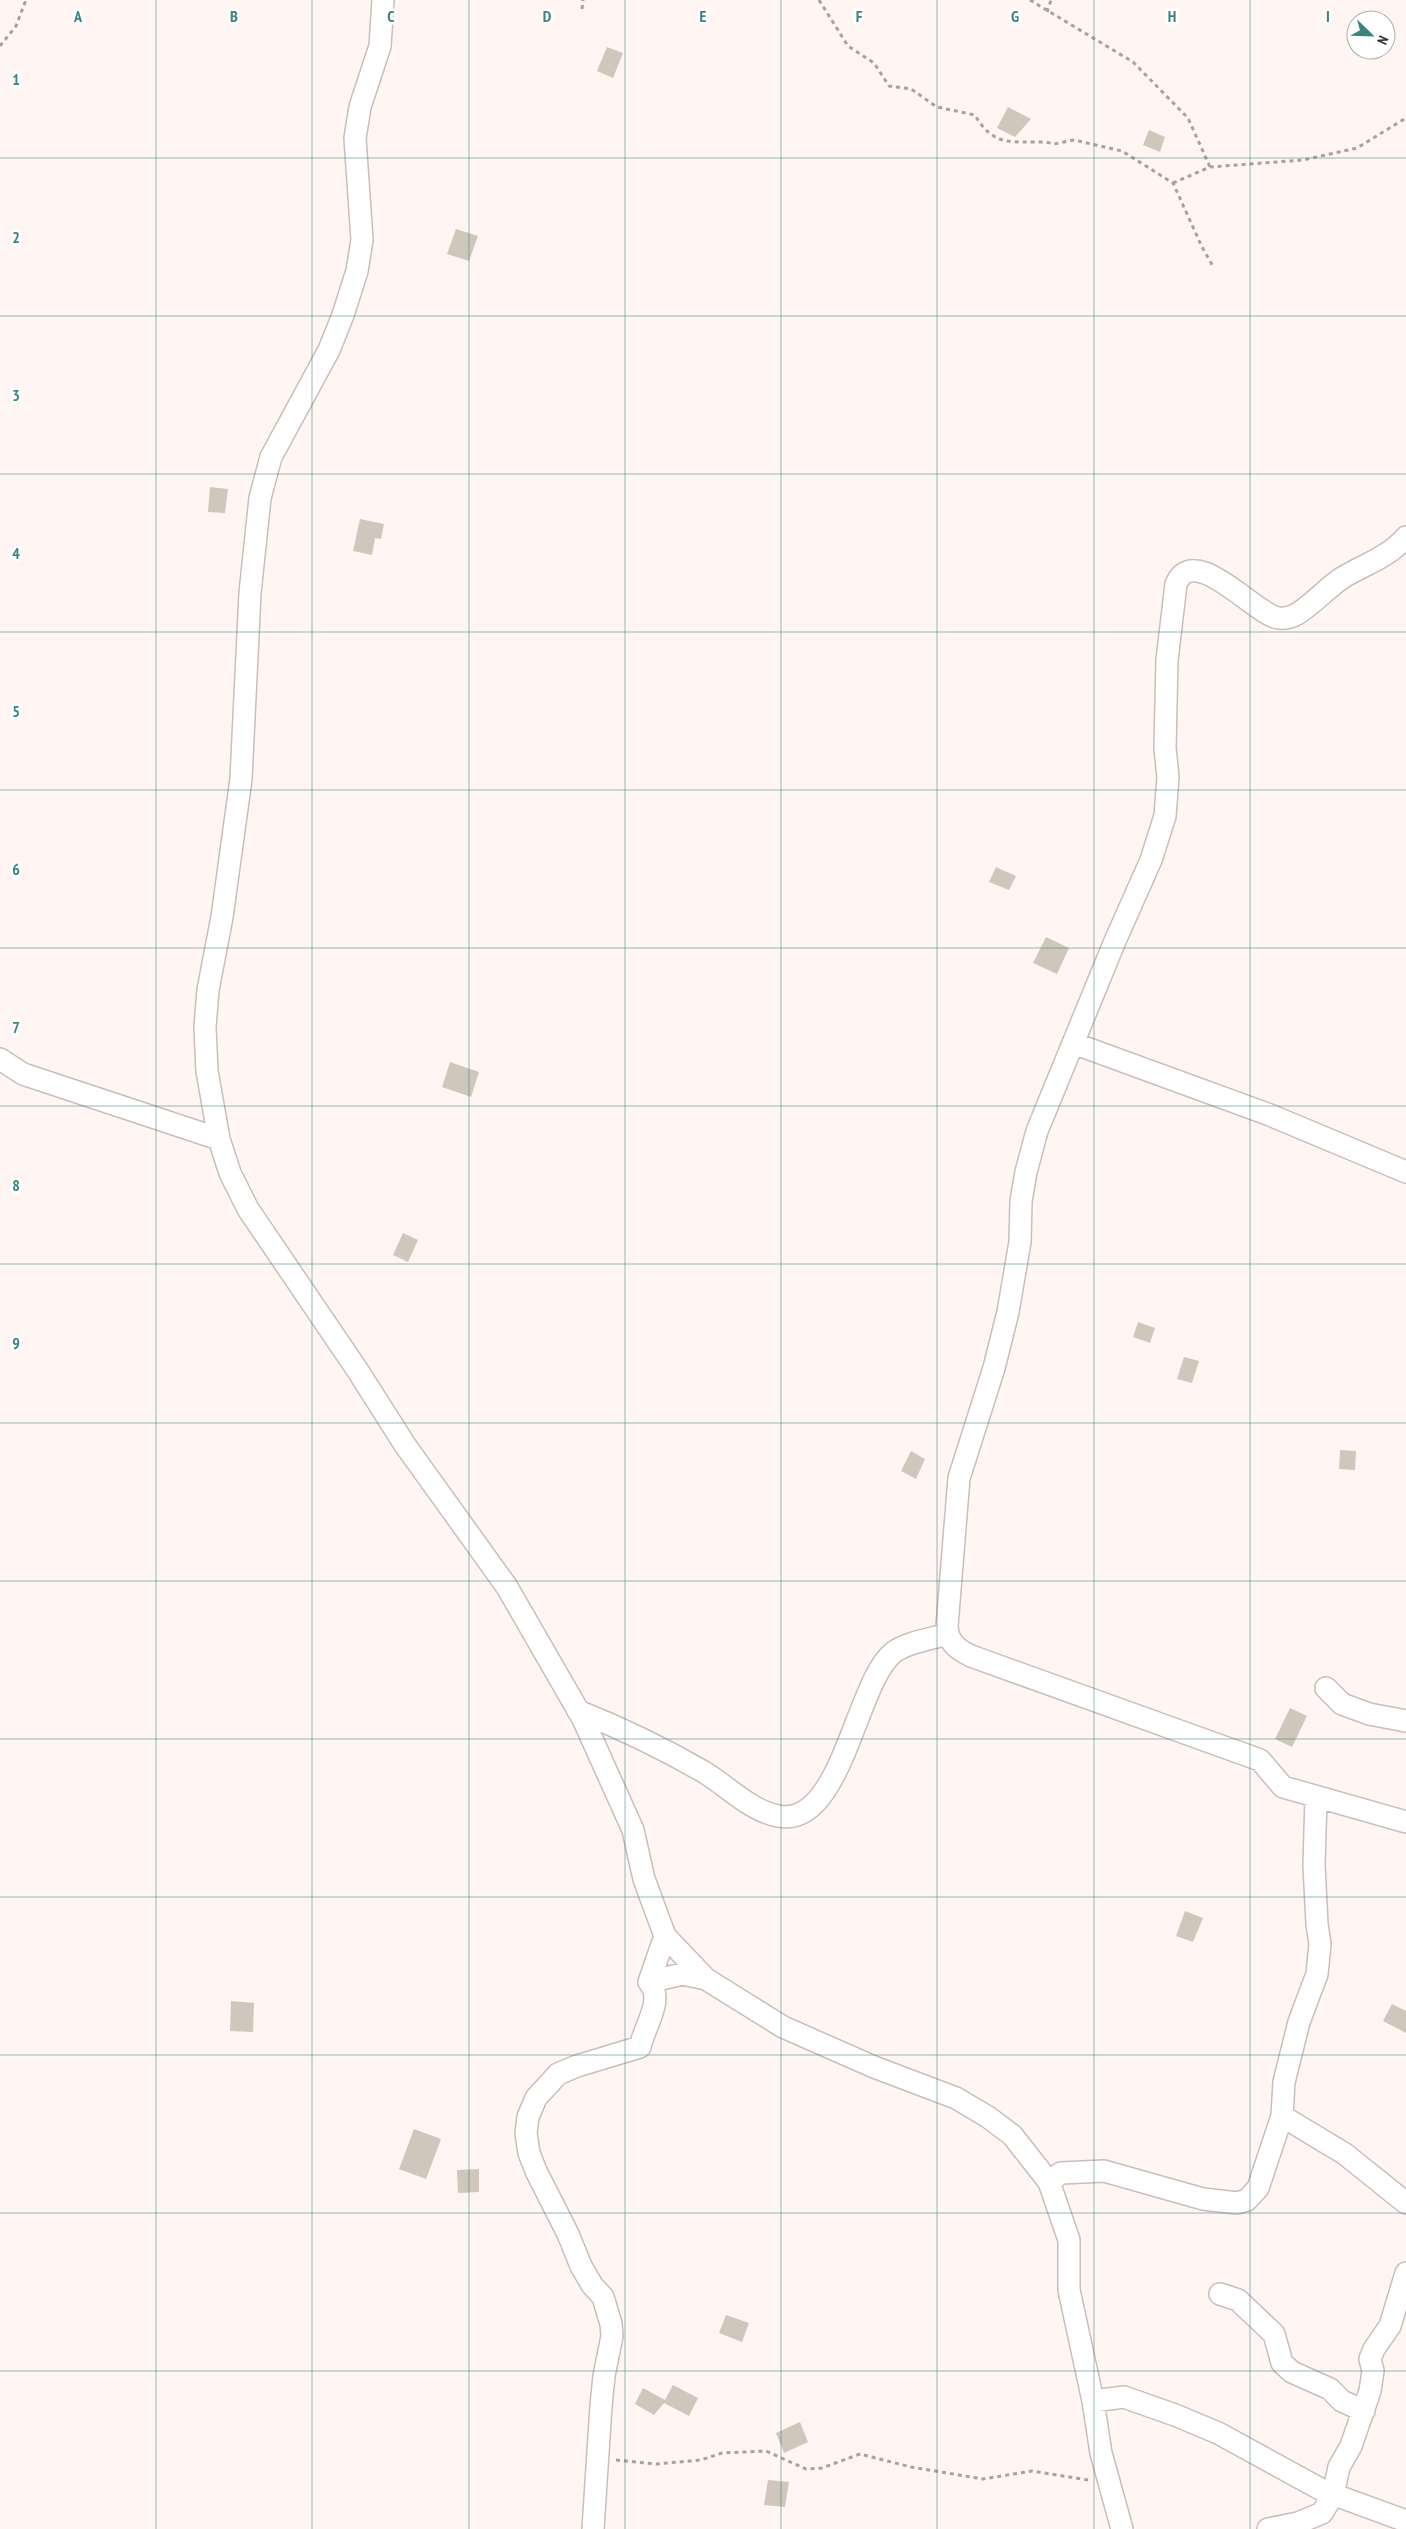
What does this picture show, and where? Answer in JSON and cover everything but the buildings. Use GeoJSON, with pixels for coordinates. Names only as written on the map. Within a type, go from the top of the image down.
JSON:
{"type":"FeatureCollection","features":[{"type":"Feature","properties":{"kind":"street"},"geometry":{"type":"LineString","coordinates":[[383,0],[380,46],[360,106],[355,138],[362,240],[357,271],[343,315],[329,350],[271,457],[260,498],[250,593],[245,727],[238,816],[208,990],[205,1027],[207,1071],[219,1139],[230,1173],[248,1208],[358,1371],[405,1445],[507,1587],[578,1711],[633,1830],[644,1879],[665,1936],[706,1979],[783,2026],[874,2067],[956,2098],[988,2117],[1012,2134],[1049,2182],[1069,2240],[1069,2290],[1093,2401],[1101,2453],[1108,2484],[1122,2529]]}},
{"type":"Feature","properties":{"kind":"street"},"geometry":{"type":"LineString","coordinates":[[1406,537],[1393,549],[1342,578],[1297,614],[1287,618],[1276,618],[1268,614],[1222,582],[1200,572],[1187,572],[1179,577],[1172,609],[1167,660],[1165,748],[1168,777],[1165,816],[1151,860],[1037,1131],[1026,1172],[1021,1201],[1020,1242],[1008,1312],[994,1368],[959,1478],[953,1534],[948,1634],[957,1649],[971,1656],[1260,1760],[1283,1787],[1316,1798],[1384,1814],[1406,1822]]}},
{"type":"Feature","properties":{"kind":"street"},"geometry":{"type":"LineString","coordinates":[[1073,1043],[1262,1112],[1406,1172]]}},
{"type":"Feature","properties":{"kind":"street"},"geometry":{"type":"LineString","coordinates":[[0,1059],[23,1074],[219,1139]]}},
{"type":"Feature","properties":{"kind":"street"},"geometry":{"type":"LineString","coordinates":[[578,1711],[615,1725],[701,1771],[762,1811],[779,1817],[792,1817],[807,1810],[820,1797],[832,1778],[842,1760],[872,1685],[884,1664],[894,1652],[948,1634]]}},
{"type":"Feature","properties":{"kind":"street"},"geometry":{"type":"LineString","coordinates":[[1326,1688],[1342,1704],[1369,1714],[1406,1721]]}},
{"type":"Feature","properties":{"kind":"street"},"geometry":{"type":"LineString","coordinates":[[1049,2182],[1061,2173],[1104,2170],[1203,2199],[1237,2203],[1246,2200],[1258,2188],[1282,2116],[1284,2082],[1299,2022],[1318,1974],[1320,1944],[1314,1865],[1316,1798]]}},
{"type":"Feature","properties":{"kind":"street"},"geometry":{"type":"LineString","coordinates":[[649,1982],[665,1936]]}},
{"type":"Feature","properties":{"kind":"street"},"geometry":{"type":"LineString","coordinates":[[649,1982],[682,1974],[706,1979]]}},
{"type":"Feature","properties":{"kind":"street"},"geometry":{"type":"LineString","coordinates":[[594,2529],[604,2376],[612,2336],[612,2324],[603,2297],[592,2285],[581,2266],[568,2234],[536,2171],[529,2153],[526,2133],[528,2117],[536,2098],[558,2074],[577,2066],[640,2047],[642,2033],[656,2000],[654,1986],[649,1982]]}},
{"type":"Feature","properties":{"kind":"street"},"geometry":{"type":"LineString","coordinates":[[1282,2116],[1345,2154],[1406,2203]]}},
{"type":"Feature","properties":{"kind":"street"},"geometry":{"type":"LineString","coordinates":[[1268,2529],[1298,2523],[1322,2513],[1334,2495],[1339,2467],[1351,2446],[1370,2391],[1373,2371],[1370,2360],[1374,2349],[1390,2326],[1406,2273]]}},
{"type":"Feature","properties":{"kind":"street"},"geometry":{"type":"LineString","coordinates":[[1220,2294],[1238,2300],[1274,2334],[1282,2363],[1292,2372],[1330,2389],[1342,2400],[1364,2411]]}},
{"type":"Feature","properties":{"kind":"street"},"geometry":{"type":"LineString","coordinates":[[1093,2401],[1124,2396],[1175,2415],[1218,2433],[1334,2495],[1406,2521]]}},
{"type":"Feature","properties":{"kind":"path"},"geometry":{"type":"LineString","coordinates":[[0,46],[16,26],[26,0]]}},
{"type":"Feature","properties":{"kind":"path"},"geometry":{"type":"LineString","coordinates":[[582,9],[584,0]]}},
{"type":"Feature","properties":{"kind":"path"},"geometry":{"type":"LineString","coordinates":[[819,0],[848,46],[874,63],[889,86],[911,89],[937,108],[975,115],[984,131],[1000,140],[1054,144],[1074,140],[1092,143],[1122,151],[1173,183],[1202,247],[1214,268]]}},
{"type":"Feature","properties":{"kind":"path"},"geometry":{"type":"LineString","coordinates":[[1030,0],[1046,12],[1076,26],[1133,62],[1188,118],[1210,167]]}},
{"type":"Feature","properties":{"kind":"path"},"geometry":{"type":"LineString","coordinates":[[1046,12],[1051,0]]}},
{"type":"Feature","properties":{"kind":"path"},"geometry":{"type":"LineString","coordinates":[[1173,183],[1210,167],[1303,160],[1357,148],[1406,118]]}},
{"type":"Feature","properties":{"kind":"path"},"geometry":{"type":"LineString","coordinates":[[598,2460],[656,2464],[701,2460],[722,2453],[766,2451],[806,2469],[822,2468],[860,2454],[911,2467],[983,2479],[1032,2471],[1108,2484]]}}]}
